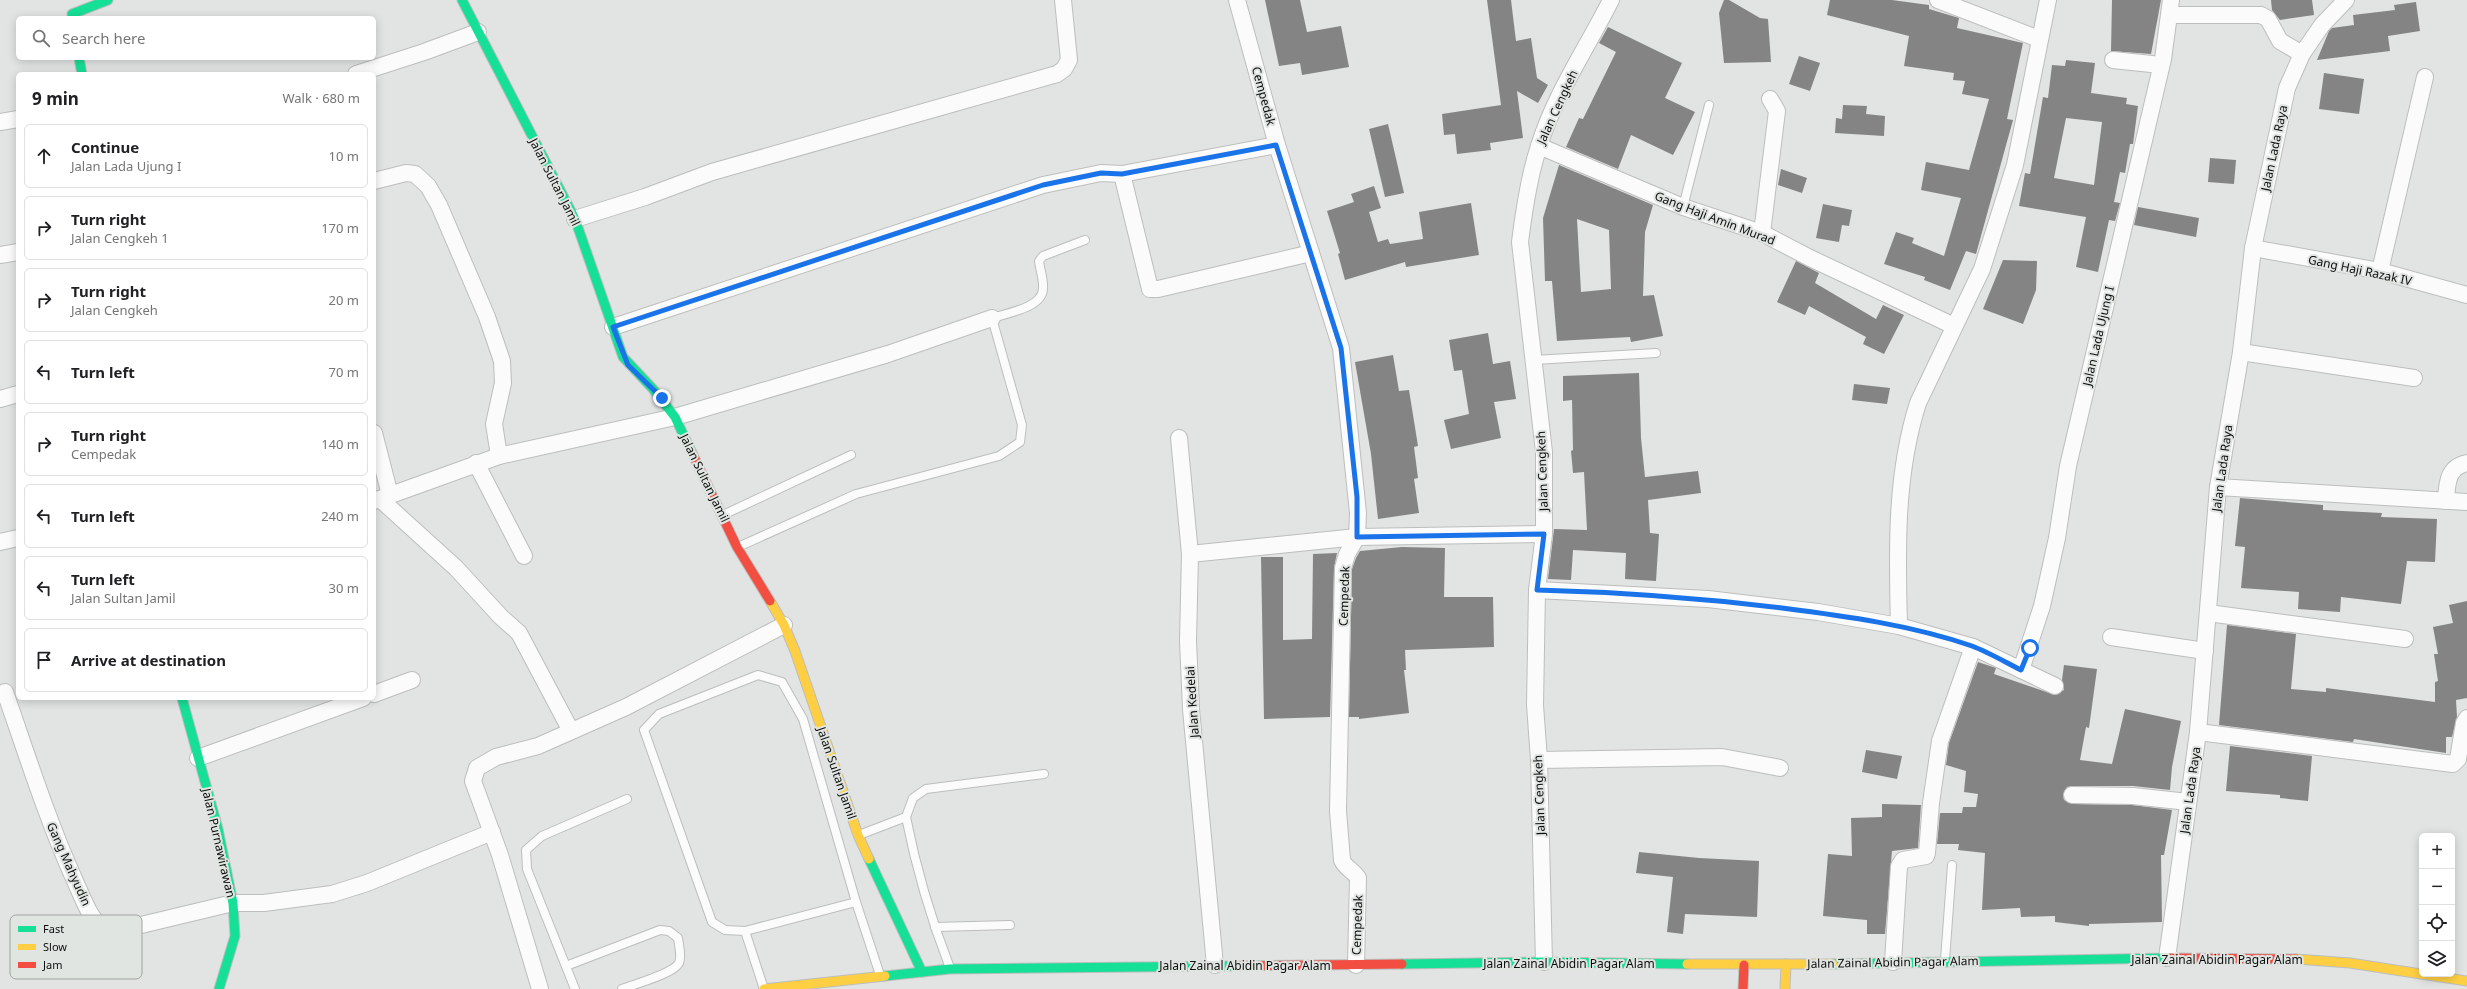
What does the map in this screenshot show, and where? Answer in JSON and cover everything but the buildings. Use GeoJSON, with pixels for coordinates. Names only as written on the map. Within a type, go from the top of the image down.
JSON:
{"type":"FeatureCollection","features":[{"type":"Feature","properties":{"kind":"main road"},"geometry":{"type":"LineString","coordinates":[[68,5],[73,16],[108,0]]}},
{"type":"Feature","properties":{"kind":"main road","name":"Jalan Sultan Jamil"},"geometry":{"type":"LineString","coordinates":[[462,0],[575,219],[628,365],[648,383],[676,418],[737,547],[784,625],[795,651],[858,835],[888,903],[922,972]]}},
{"type":"Feature","properties":{"kind":"main road"},"geometry":{"type":"LineString","coordinates":[[79,60],[82,72]]}},
{"type":"Feature","properties":{"kind":"main road","name":"Jalan Purnawirawan"},"geometry":{"type":"LineString","coordinates":[[183,700],[224,856],[233,903],[234,936],[219,989]]}},
{"type":"Feature","properties":{"kind":"main road","name":"Jalan Zainal Abidin Pagar Alam"},"geometry":{"type":"LineString","coordinates":[[764,989],[950,969],[1544,962],[1744,965],[2167,958],[2301,959],[2467,977]]}},
{"type":"Feature","properties":{"kind":"main road"},"geometry":{"type":"LineString","coordinates":[[1785,989],[1786,964]]}},
{"type":"Feature","properties":{"kind":"main road"},"geometry":{"type":"LineString","coordinates":[[1743,989],[1744,965]]}},
{"type":"Feature","properties":{"kind":"main road","name":"Jalan Zainal Abidin Pagar Alam"},"geometry":{"type":"LineString","coordinates":[[2376,967],[2426,984]]}},
{"type":"Feature","properties":{"kind":"street"},"geometry":{"type":"LineString","coordinates":[[575,219],[645,197],[712,172],[1057,74],[1064,69],[1069,60],[1063,0]]}},
{"type":"Feature","properties":{"kind":"street","name":"Cempedak"},"geometry":{"type":"LineString","coordinates":[[1237,0],[1276,145],[1341,348],[1357,497],[1357,537],[1347,554],[1343,568],[1338,811],[1342,860],[1344,865],[1355,873],[1358,878],[1356,964]]}},
{"type":"Feature","properties":{"kind":"street","name":"Jalan Cengkeh"},"geometry":{"type":"LineString","coordinates":[[1544,962],[1539,760],[1535,705],[1537,590],[1544,534],[1544,452],[1520,242],[1524,211],[1539,146],[1553,112],[1611,0]]}},
{"type":"Feature","properties":{"kind":"street"},"geometry":{"type":"LineString","coordinates":[[1938,0],[2039,39]]}},
{"type":"Feature","properties":{"kind":"street"},"geometry":{"type":"LineString","coordinates":[[1899,626],[1897,568],[1900,492],[1911,428],[1918,403],[1982,269],[2015,165],[2048,0]]}},
{"type":"Feature","properties":{"kind":"street","name":"Jalan Lada Raya"},"geometry":{"type":"LineString","coordinates":[[2167,958],[2198,732],[2218,487],[2241,352],[2253,248],[2287,88],[2302,54],[2322,25],[2346,0]]}},
{"type":"Feature","properties":{"kind":"street"},"geometry":{"type":"LineString","coordinates":[[2170,7],[2261,15],[2268,19],[2280,41],[2302,54]]}},
{"type":"Feature","properties":{"kind":"street","name":"Jalan Lada Ujung I"},"geometry":{"type":"LineString","coordinates":[[2021,670],[2042,606],[2058,538],[2068,466],[2161,65],[2170,7]]}},
{"type":"Feature","properties":{"kind":"street"},"geometry":{"type":"LineString","coordinates":[[362,72],[424,52],[478,32]]}},
{"type":"Feature","properties":{"kind":"street"},"geometry":{"type":"LineString","coordinates":[[2113,60],[2161,65]]}},
{"type":"Feature","properties":{"kind":"street"},"geometry":{"type":"LineString","coordinates":[[2380,271],[2425,78]]}},
{"type":"Feature","properties":{"kind":"street"},"geometry":{"type":"LineString","coordinates":[[1762,233],[1777,111],[1770,99]]}},
{"type":"Feature","properties":{"kind":"street"},"geometry":{"type":"LineString","coordinates":[[0,122],[16,119]]}},
{"type":"Feature","properties":{"kind":"street"},"geometry":{"type":"LineString","coordinates":[[613,327],[1043,185],[1101,173],[1122,174],[1276,145]]}},
{"type":"Feature","properties":{"kind":"street","name":"Gang Haji Amin Murad"},"geometry":{"type":"LineString","coordinates":[[1539,146],[1683,207],[1762,233],[1810,258],[1954,326]]}},
{"type":"Feature","properties":{"kind":"street"},"geometry":{"type":"LineString","coordinates":[[376,180],[406,173],[415,174],[428,186],[438,205],[487,317],[502,361],[504,383],[494,424],[499,456]]}},
{"type":"Feature","properties":{"kind":"street"},"geometry":{"type":"LineString","coordinates":[[1122,174],[1150,289],[1158,289],[1211,278],[1311,253]]}},
{"type":"Feature","properties":{"kind":"street","name":"Gang Haji Razak IV"},"geometry":{"type":"LineString","coordinates":[[2253,248],[2380,271],[2467,295]]}},
{"type":"Feature","properties":{"kind":"street"},"geometry":{"type":"LineString","coordinates":[[0,255],[16,252]]}},
{"type":"Feature","properties":{"kind":"street"},"geometry":{"type":"LineString","coordinates":[[381,498],[499,456],[676,418],[888,354],[992,318]]}},
{"type":"Feature","properties":{"kind":"street"},"geometry":{"type":"LineString","coordinates":[[2241,352],[2414,378]]}},
{"type":"Feature","properties":{"kind":"street"},"geometry":{"type":"LineString","coordinates":[[0,399],[16,395]]}},
{"type":"Feature","properties":{"kind":"street","name":"Jalan Kedelai"},"geometry":{"type":"LineString","coordinates":[[1179,438],[1190,554],[1188,641],[1191,709],[1215,965]]}},
{"type":"Feature","properties":{"kind":"street"},"geometry":{"type":"LineString","coordinates":[[376,452],[381,498],[456,568],[501,617],[519,633],[571,731]]}},
{"type":"Feature","properties":{"kind":"street"},"geometry":{"type":"LineString","coordinates":[[476,463],[524,556]]}},
{"type":"Feature","properties":{"kind":"street"},"geometry":{"type":"LineString","coordinates":[[2446,501],[2448,478],[2454,469],[2467,463]]}},
{"type":"Feature","properties":{"kind":"street"},"geometry":{"type":"LineString","coordinates":[[2218,487],[2467,502]]}},
{"type":"Feature","properties":{"kind":"street"},"geometry":{"type":"LineString","coordinates":[[1190,554],[1357,537],[1544,534]]}},
{"type":"Feature","properties":{"kind":"street"},"geometry":{"type":"LineString","coordinates":[[0,542],[16,538]]}},
{"type":"Feature","properties":{"kind":"street"},"geometry":{"type":"LineString","coordinates":[[1537,590],[1708,599],[1818,612],[1899,626],[1973,647],[2055,686]]}},
{"type":"Feature","properties":{"kind":"street"},"geometry":{"type":"LineString","coordinates":[[2208,613],[2405,639]]}},
{"type":"Feature","properties":{"kind":"street"},"geometry":{"type":"LineString","coordinates":[[540,989],[492,832],[472,781],[477,768],[496,757],[538,746],[626,708],[784,625]]}},
{"type":"Feature","properties":{"kind":"street"},"geometry":{"type":"LineString","coordinates":[[2111,637],[2205,651]]}},
{"type":"Feature","properties":{"kind":"street"},"geometry":{"type":"LineString","coordinates":[[1893,962],[1899,866],[1903,860],[1926,856],[1931,803],[1940,741],[1973,647]]}},
{"type":"Feature","properties":{"kind":"street"},"geometry":{"type":"LineString","coordinates":[[376,693],[412,680]]}},
{"type":"Feature","properties":{"kind":"street","name":"Gang Mahyudin"},"geometry":{"type":"LineString","coordinates":[[8,690],[43,802],[64,856],[85,902],[94,915]]}},
{"type":"Feature","properties":{"kind":"street"},"geometry":{"type":"LineString","coordinates":[[198,758],[358,700]]}},
{"type":"Feature","properties":{"kind":"street"},"geometry":{"type":"LineString","coordinates":[[2198,732],[2453,764],[2458,759],[2464,723],[2467,718]]}},
{"type":"Feature","properties":{"kind":"street"},"geometry":{"type":"LineString","coordinates":[[1539,760],[1722,757],[1780,768]]}},
{"type":"Feature","properties":{"kind":"street"},"geometry":{"type":"LineString","coordinates":[[2072,795],[2133,796],[2188,802]]}},
{"type":"Feature","properties":{"kind":"street"},"geometry":{"type":"LineString","coordinates":[[233,903],[264,903],[332,894],[367,883],[492,832]]}},
{"type":"Feature","properties":{"kind":"street","name":"Gang Mahyudin"},"geometry":{"type":"LineString","coordinates":[[142,925],[233,903]]}},
{"type":"Feature","properties":{"kind":"lane"},"geometry":{"type":"LineString","coordinates":[[1683,207],[1709,105]]}},
{"type":"Feature","properties":{"kind":"lane"},"geometry":{"type":"LineString","coordinates":[[737,547],[856,494],[999,456],[1020,442],[1022,425],[992,318],[1030,305],[1039,300],[1044,290],[1038,261],[1043,256],[1086,240]]}},
{"type":"Feature","properties":{"kind":"lane"},"geometry":{"type":"LineString","coordinates":[[1534,360],[1656,353]]}},
{"type":"Feature","properties":{"kind":"lane"},"geometry":{"type":"LineString","coordinates":[[723,516],[851,455]]}},
{"type":"Feature","properties":{"kind":"lane"},"geometry":{"type":"LineString","coordinates":[[856,902],[746,931],[725,930],[712,922],[644,730],[658,714],[758,675],[782,682],[803,719],[856,902],[880,976]]}},
{"type":"Feature","properties":{"kind":"lane"},"geometry":{"type":"LineString","coordinates":[[950,969],[935,927],[911,844],[906,817],[913,798],[926,789],[1044,774]]}},
{"type":"Feature","properties":{"kind":"lane"},"geometry":{"type":"LineString","coordinates":[[576,989],[527,869],[526,850],[542,836],[627,799]]}},
{"type":"Feature","properties":{"kind":"lane"},"geometry":{"type":"LineString","coordinates":[[858,835],[906,817]]}},
{"type":"Feature","properties":{"kind":"lane"},"geometry":{"type":"LineString","coordinates":[[1944,961],[1952,865]]}},
{"type":"Feature","properties":{"kind":"lane"},"geometry":{"type":"LineString","coordinates":[[935,927],[1010,925]]}},
{"type":"Feature","properties":{"kind":"lane"},"geometry":{"type":"LineString","coordinates":[[566,966],[660,930],[669,931],[678,938],[680,958],[678,965],[670,971],[622,989]]}},
{"type":"Feature","properties":{"kind":"lane"},"geometry":{"type":"LineString","coordinates":[[746,931],[764,989]]}},
{"type":"Feature","properties":{"kind":"traffic: fast"},"geometry":{"type":"LineString","coordinates":[[72,14],[108,0]]}},
{"type":"Feature","properties":{"kind":"traffic: fast"},"geometry":{"type":"LineString","coordinates":[[462,0],[575,219],[623,357],[653,389],[675,417],[692,453]]}},
{"type":"Feature","properties":{"kind":"traffic: fast"},"geometry":{"type":"LineString","coordinates":[[79,60],[82,72]]}},
{"type":"Feature","properties":{"kind":"traffic: fast"},"geometry":{"type":"LineString","coordinates":[[183,700],[218,829],[233,903],[235,936],[219,989]]}},
{"type":"Feature","properties":{"kind":"traffic: fast"},"geometry":{"type":"LineString","coordinates":[[869,859],[922,972]]}},
{"type":"Feature","properties":{"kind":"traffic: fast"},"geometry":{"type":"LineString","coordinates":[[1833,964],[2170,958]]}},
{"type":"Feature","properties":{"kind":"traffic: fast"},"geometry":{"type":"LineString","coordinates":[[1402,964],[1544,962],[1687,964]]}},
{"type":"Feature","properties":{"kind":"traffic: fast"},"geometry":{"type":"LineString","coordinates":[[885,976],[950,969],[1237,966]]}},
{"type":"Feature","properties":{"kind":"traffic: slow"},"geometry":{"type":"LineString","coordinates":[[770,601],[784,625],[795,651],[858,835],[869,859]]}},
{"type":"Feature","properties":{"kind":"traffic: slow"},"geometry":{"type":"LineString","coordinates":[[2296,959],[2350,963],[2467,981]]}},
{"type":"Feature","properties":{"kind":"traffic: slow"},"geometry":{"type":"LineString","coordinates":[[1687,964],[1833,964]]}},
{"type":"Feature","properties":{"kind":"traffic: slow"},"geometry":{"type":"LineString","coordinates":[[1785,989],[1786,964]]}},
{"type":"Feature","properties":{"kind":"traffic: slow"},"geometry":{"type":"LineString","coordinates":[[764,989],[885,976]]}},
{"type":"Feature","properties":{"kind":"traffic: jam"},"geometry":{"type":"LineString","coordinates":[[692,453],[737,547],[770,601]]}},
{"type":"Feature","properties":{"kind":"traffic: jam"},"geometry":{"type":"LineString","coordinates":[[2170,958],[2296,959]]}},
{"type":"Feature","properties":{"kind":"traffic: jam"},"geometry":{"type":"LineString","coordinates":[[1237,966],[1402,964]]}},
{"type":"Feature","properties":{"kind":"traffic: jam"},"geometry":{"type":"LineString","coordinates":[[1743,989],[1744,965]]}},
{"type":"Feature","properties":{"kind":"route"},"geometry":{"type":"LineString","coordinates":[[662,398],[628,365],[623,357],[613,327],[680,306],[926,222],[1000,201],[1043,185],[1101,173],[1122,174],[1169,166],[1276,145],[1290,182],[1341,348],[1357,497],[1357,537],[1544,534],[1537,590],[1606,592],[1708,599],[1818,612],[1899,626],[1943,638],[1973,647],[2021,670],[2030,648]]}}]}
